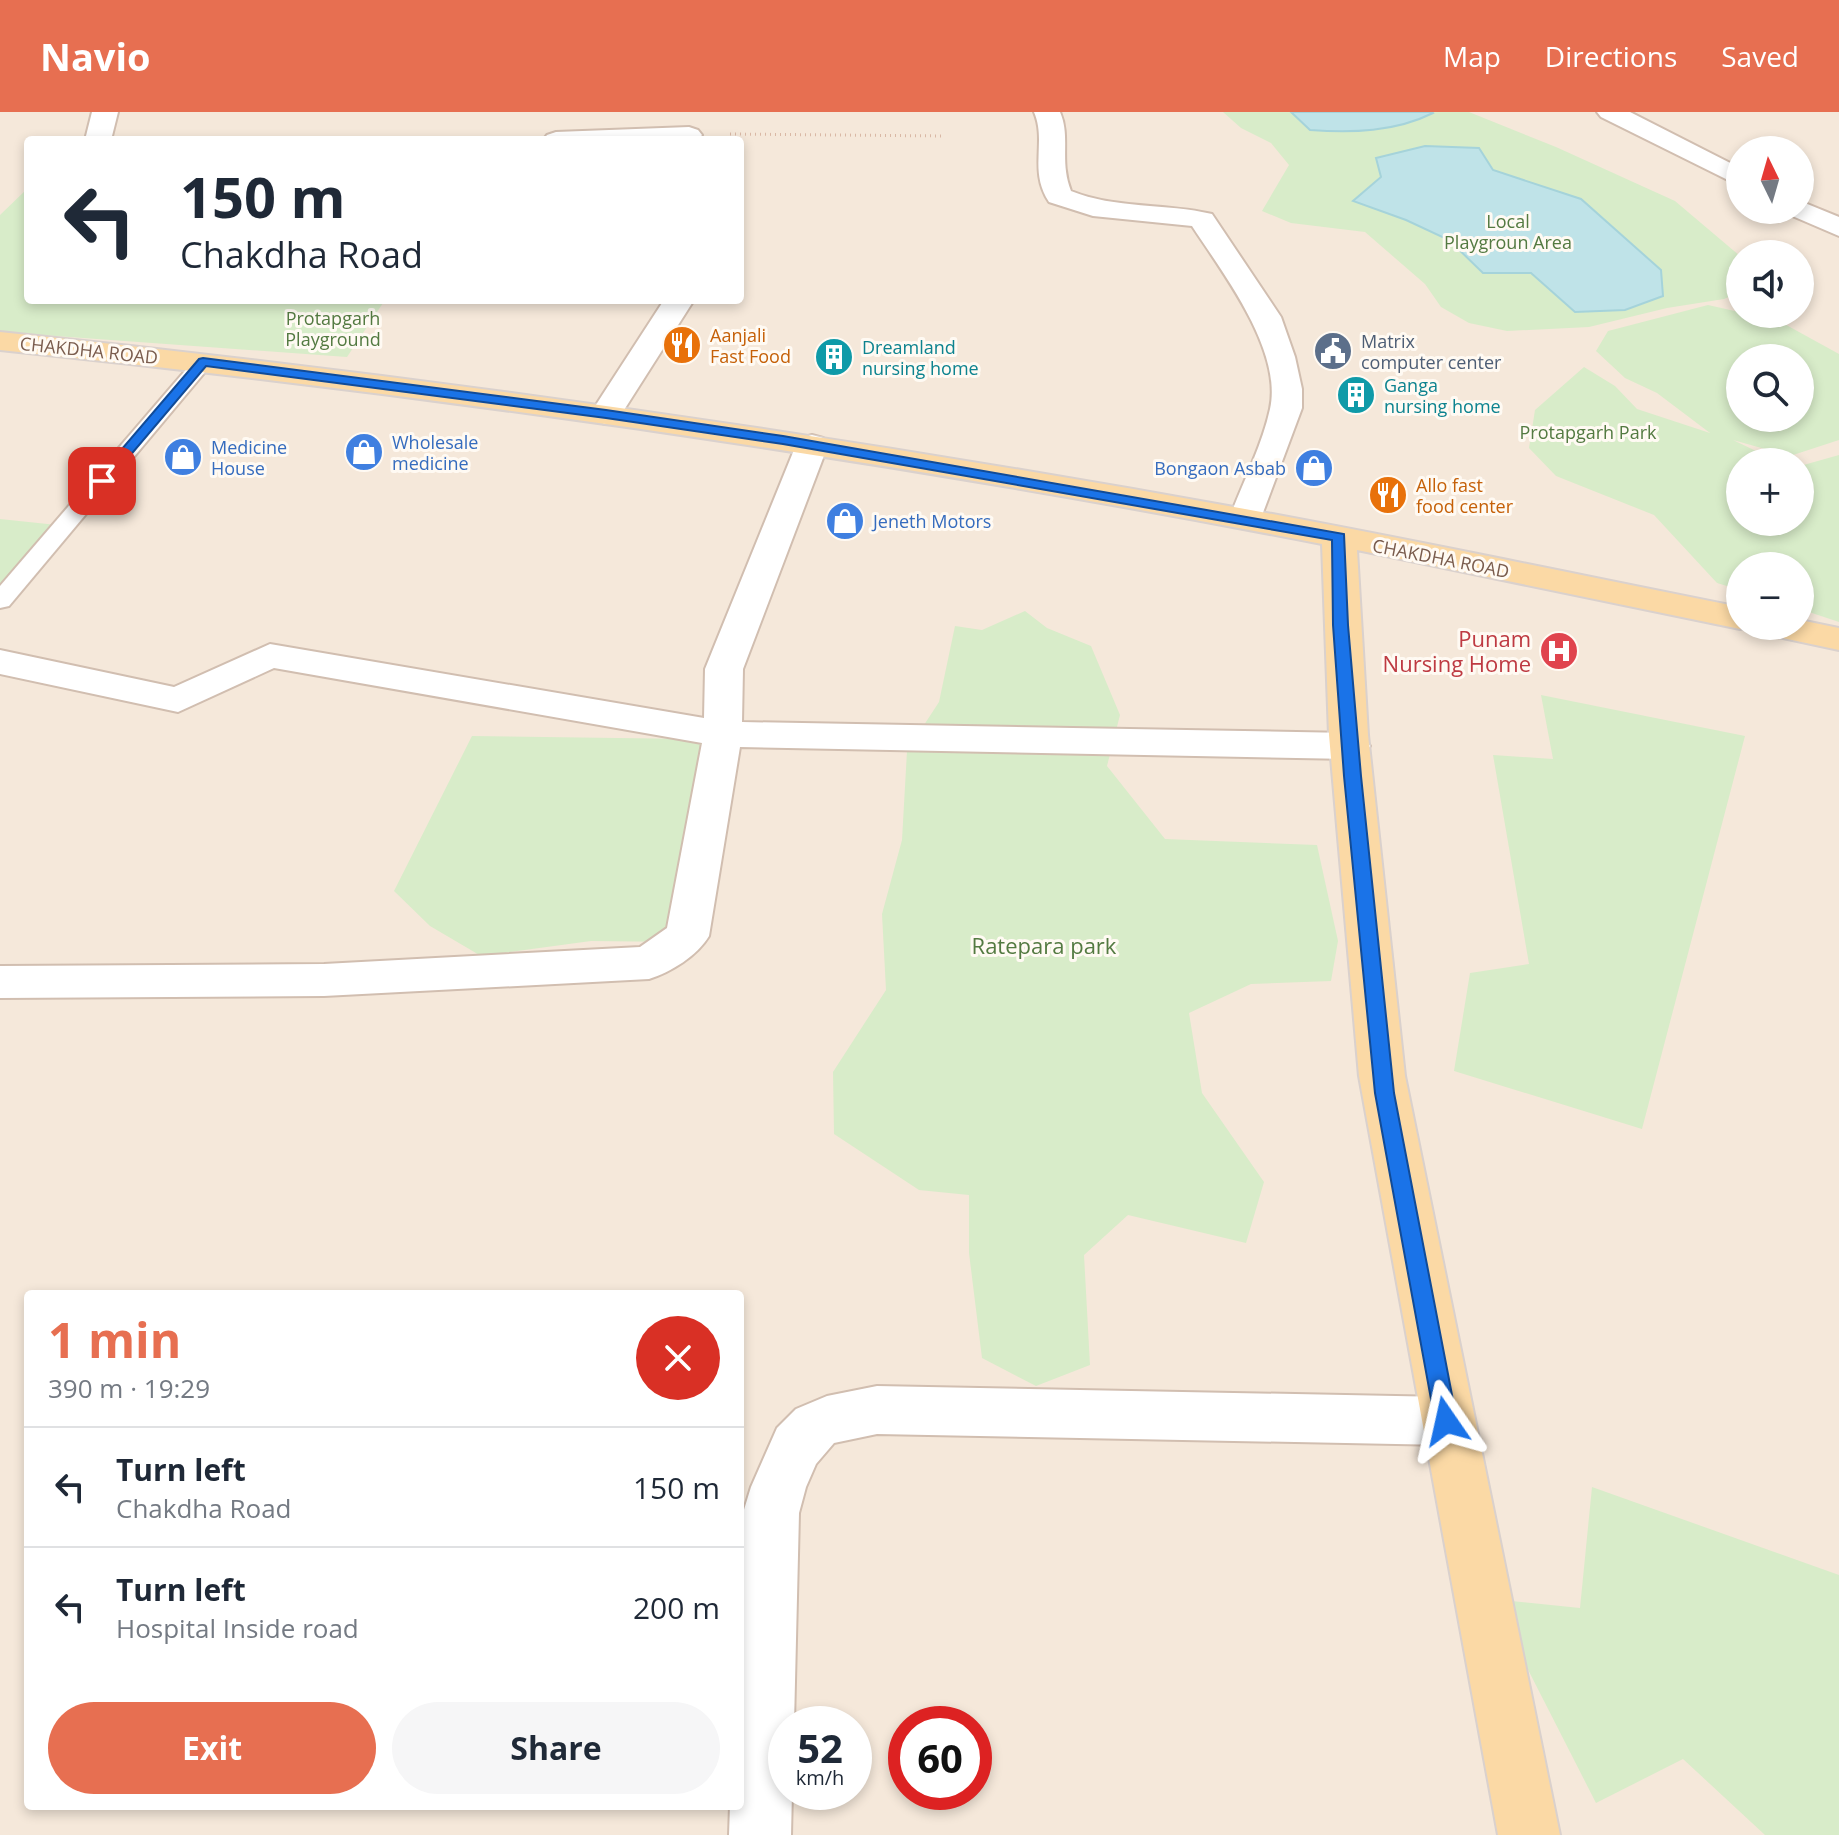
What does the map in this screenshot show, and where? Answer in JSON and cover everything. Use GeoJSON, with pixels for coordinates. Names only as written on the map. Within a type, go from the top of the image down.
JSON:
{"type":"FeatureCollection","features":[{"type":"Feature","properties":{"kind":"main road","name":"CHAKDHA ROAD"},"geometry":{"type":"LineString","coordinates":[[0,341],[203,362],[606,414],[812,445],[1246,519],[1726,615]]}},
{"type":"Feature","properties":{"kind":"main road"},"geometry":{"type":"LineString","coordinates":[[1339,537],[1340,625],[1350,746],[1385,1093],[1446,1421],[1529,1835]]}},
{"type":"Feature","properties":{"kind":"main road"},"geometry":{"type":"LineString","coordinates":[[1814,634],[1839,639]]}},
{"type":"Feature","properties":{"kind":"street"},"geometry":{"type":"LineString","coordinates":[[99,136],[105,112]]}},
{"type":"Feature","properties":{"kind":"street"},"geometry":{"type":"LineString","coordinates":[[1047,112],[1053,128],[1050,139],[1051,172],[1059,196],[1093,209],[1186,215],[1202,220],[1266,317],[1280,357],[1286,408],[1246,519]]}},
{"type":"Feature","properties":{"kind":"street"},"geometry":{"type":"LineString","coordinates":[[1610,112],[1726,171]]}},
{"type":"Feature","properties":{"kind":"street"},"geometry":{"type":"LineString","coordinates":[[604,136],[689,129]]}},
{"type":"Feature","properties":{"kind":"street"},"geometry":{"type":"LineString","coordinates":[[1814,216],[1839,228]]}},
{"type":"Feature","properties":{"kind":"street"},"geometry":{"type":"LineString","coordinates":[[606,414],[676,304]]}},
{"type":"Feature","properties":{"kind":"street"},"geometry":{"type":"LineString","coordinates":[[0,982],[324,980],[649,963],[687,936],[723,734],[724,669],[812,445]]}},
{"type":"Feature","properties":{"kind":"street"},"geometry":{"type":"LineString","coordinates":[[0,662],[178,700],[270,656],[723,734],[1350,746]]}},
{"type":"Feature","properties":{"kind":"street"},"geometry":{"type":"LineString","coordinates":[[760,1835],[771,1513],[781,1471],[801,1441],[824,1420],[877,1410],[1446,1421]]}},
{"type":"Feature","properties":{"kind":"lane"},"geometry":{"type":"LineString","coordinates":[[0,601],[203,362]]}},
{"type":"Feature","properties":{"kind":"path"},"geometry":{"type":"LineString","coordinates":[[689,129],[945,136]]}},
{"type":"Feature","properties":{"kind":"shaded area"},"geometry":{"type":"Polygon","coordinates":[[[0,112],[1839,112],[1839,1835],[0,1835],[0,112]]]}},
{"type":"Feature","properties":{"kind":"green space","name":"Local Playgroun Area"},"geometry":{"type":"Polygon","coordinates":[[[1223,112],[1469,112],[1675,201],[1726,244],[1726,298],[1667,308],[1589,327],[1507,331],[1469,323],[1441,307],[1425,284],[1365,232],[1291,223],[1262,211],[1289,165],[1271,143],[1241,128],[1223,112]]]}},
{"type":"Feature","properties":{"kind":"green space","name":"Protapgarh Playground"},"geometry":{"type":"Polygon","coordinates":[[[24,192],[24,304],[382,304],[347,357],[0,332],[0,215],[24,192]]]}},
{"type":"Feature","properties":{"kind":"green space","name":"Protapgarh Park"},"geometry":{"type":"Polygon","coordinates":[[[1708,305],[1726,309],[1726,328],[1792,328],[1839,354],[1839,440],[1814,448],[1762,448],[1733,440],[1750,448],[1726,448],[1726,536],[1814,536],[1814,462],[1839,455],[1839,622],[1814,614],[1814,552],[1726,552],[1726,586],[1717,583],[1654,515],[1556,476],[1529,448],[1535,410],[1584,367],[1615,386],[1637,409],[1710,433],[1657,393],[1625,378],[1596,351],[1608,331],[1708,305]]]}},
{"type":"Feature","properties":{"kind":"green space"},"geometry":{"type":"Polygon","coordinates":[[[0,519],[57,525],[0,591],[0,519]]]}},
{"type":"Feature","properties":{"kind":"green space","name":"Ratepara park"},"geometry":{"type":"Polygon","coordinates":[[[1025,611],[1047,628],[1091,646],[1120,715],[1107,766],[1165,839],[1317,845],[1338,941],[1331,981],[1251,984],[1189,1013],[1202,1093],[1264,1182],[1246,1243],[1128,1215],[1084,1255],[1090,1365],[1036,1386],[982,1358],[969,1253],[969,1195],[919,1190],[834,1134],[833,1072],[886,990],[882,914],[902,840],[907,751],[939,702],[955,626],[982,630],[1025,611]]]}},
{"type":"Feature","properties":{"kind":"green space"},"geometry":{"type":"Polygon","coordinates":[[[1541,695],[1745,736],[1642,1129],[1454,1071],[1470,973],[1529,964],[1493,755],[1553,759],[1541,695]]]}},
{"type":"Feature","properties":{"kind":"green space"},"geometry":{"type":"Polygon","coordinates":[[[472,736],[691,739],[720,752],[682,942],[591,941],[481,956],[430,926],[394,891],[472,736]]]}},
{"type":"Feature","properties":{"kind":"green space"},"geometry":{"type":"Polygon","coordinates":[[[1592,1487],[1839,1575],[1839,1835],[1765,1835],[1683,1759],[1596,1803],[1492,1599],[1580,1608],[1592,1487]]]}},
{"type":"Feature","properties":{"kind":"water"},"geometry":{"type":"Polygon","coordinates":[[[1291,112],[1433,113],[1388,128],[1342,131],[1310,130],[1291,112]]]}},
{"type":"Feature","properties":{"kind":"water"},"geometry":{"type":"Polygon","coordinates":[[[1425,146],[1479,148],[1493,170],[1581,199],[1661,270],[1663,296],[1625,310],[1575,312],[1531,273],[1483,273],[1449,240],[1353,201],[1381,177],[1376,158],[1425,146]]]}},
{"type":"Feature","properties":{"kind":"place","name":"Aanjali Fast Food"},"geometry":{"type":"Point","coordinates":[682,345]}},
{"type":"Feature","properties":{"kind":"place","name":"Matrix computer center"},"geometry":{"type":"Point","coordinates":[1333,351]}},
{"type":"Feature","properties":{"kind":"place","name":"Dreamland nursing home"},"geometry":{"type":"Point","coordinates":[834,357]}},
{"type":"Feature","properties":{"kind":"place","name":"Ganga nursing home"},"geometry":{"type":"Point","coordinates":[1356,395]}},
{"type":"Feature","properties":{"kind":"place","name":"Wholesale medicine"},"geometry":{"type":"Point","coordinates":[364,452]}},
{"type":"Feature","properties":{"kind":"place","name":"Medicine House"},"geometry":{"type":"Point","coordinates":[183,457]}},
{"type":"Feature","properties":{"kind":"place","name":"Bongaon Asbab"},"geometry":{"type":"Point","coordinates":[1314,468]}},
{"type":"Feature","properties":{"kind":"place","name":"Allo fast food center"},"geometry":{"type":"Point","coordinates":[1388,495]}},
{"type":"Feature","properties":{"kind":"place","name":"Jeneth Motors"},"geometry":{"type":"Point","coordinates":[845,521]}},
{"type":"Feature","properties":{"kind":"place","name":"Punam Nursing Home"},"geometry":{"type":"Point","coordinates":[1559,651]}},
{"type":"Feature","properties":{"kind":"route"},"geometry":{"type":"LineString","coordinates":[[102,481],[203,362],[783,440],[1339,537],[1340,625],[1352,776],[1385,1093],[1446,1421]]}}]}
